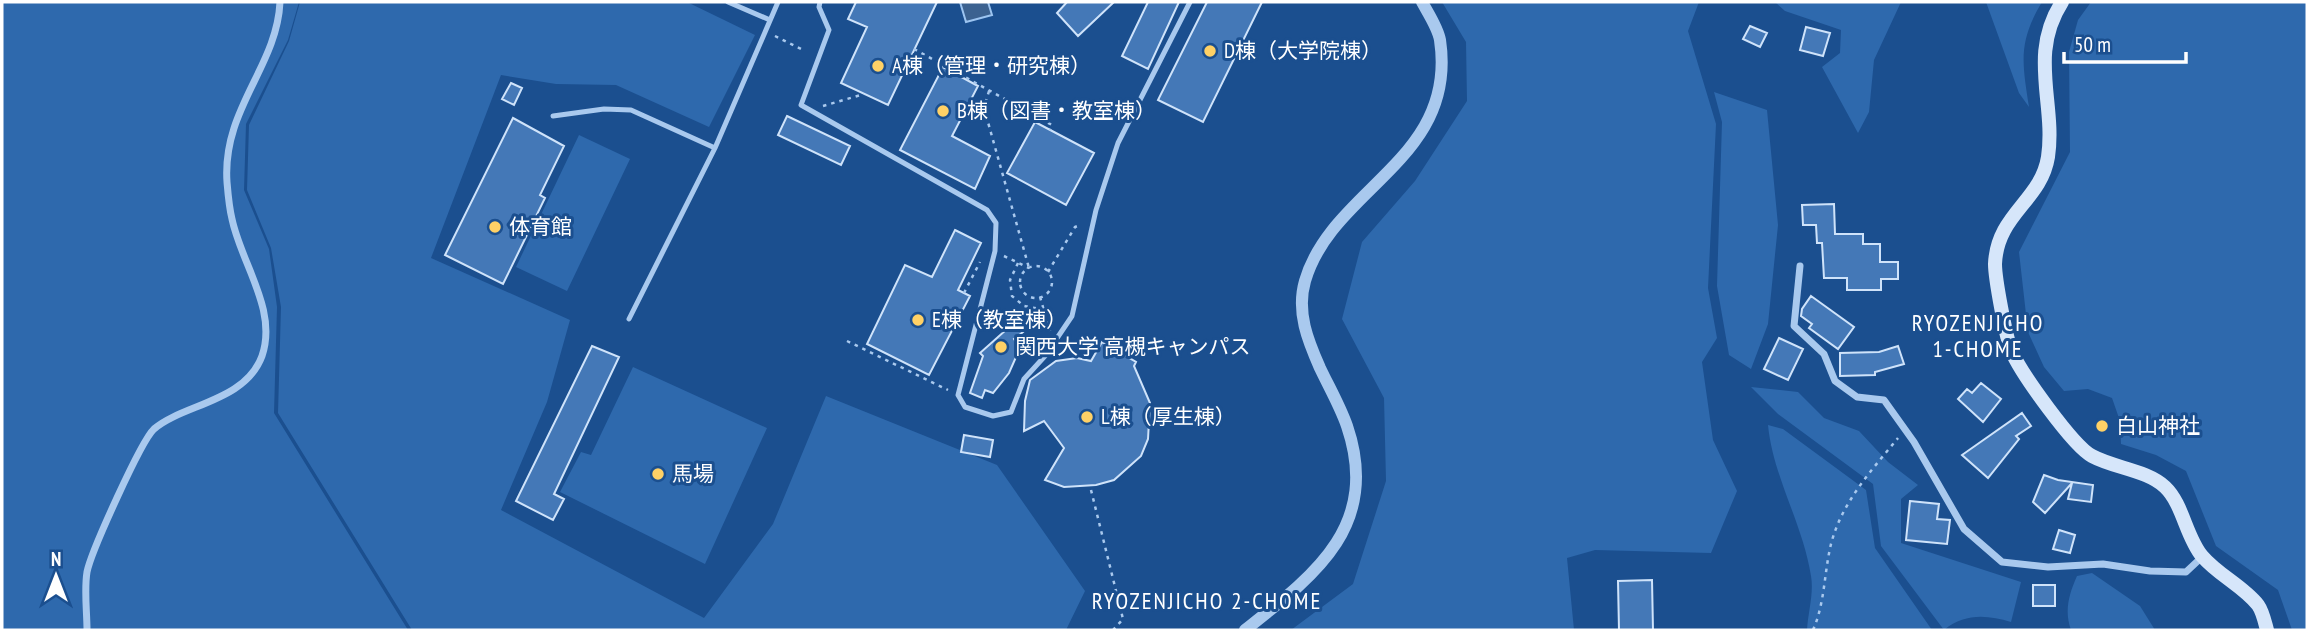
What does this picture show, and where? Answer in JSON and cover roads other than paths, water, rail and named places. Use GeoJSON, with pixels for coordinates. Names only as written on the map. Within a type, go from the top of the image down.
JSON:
{"type":"FeatureCollection","features":[{"type":"Feature","properties":{"kind":"main road"},"geometry":{"type":"LineString","coordinates":[[2062,2],[2052,17],[2044,50],[2048,158],[2032,194],[2009,220],[1997,239],[1995,267],[2011,351],[2063,427],[2089,455],[2121,470],[2156,480],[2168,489],[2202,556],[2260,607],[2267,630]]}},
{"type":"Feature","properties":{"kind":"street"},"geometry":{"type":"LineString","coordinates":[[87,630],[87,572],[139,450],[154,429],[214,401],[241,383],[261,359],[266,337],[264,313],[232,220],[227,155],[234,122],[275,30],[280,2]]}},
{"type":"Feature","properties":{"kind":"street"},"geometry":{"type":"LineString","coordinates":[[1245,630],[1308,580],[1338,542],[1355,503],[1355,460],[1347,426],[1303,330],[1304,283],[1323,242],[1412,148],[1429,118],[1441,77],[1440,38],[1422,2]]}},
{"type":"Feature","properties":{"kind":"street"},"geometry":{"type":"LineString","coordinates":[[1800,266],[1794,326],[1824,354],[1835,381],[1857,397],[1884,400],[1964,529],[2002,562],[2048,567],[2103,564],[2150,571],[2186,572],[2202,556]]}},
{"type":"Feature","properties":{"kind":"lane"},"geometry":{"type":"LineString","coordinates":[[728,2],[770,20]]}},
{"type":"Feature","properties":{"kind":"lane"},"geometry":{"type":"LineString","coordinates":[[629,319],[715,148],[778,2]]}},
{"type":"Feature","properties":{"kind":"lane"},"geometry":{"type":"LineString","coordinates":[[820,2],[819,7],[829,30],[801,105],[986,210],[996,223],[995,251],[958,395],[965,407],[993,416],[1011,412],[1024,379],[1052,346],[1072,316],[1093,220],[1118,143],[1190,2]]}},
{"type":"Feature","properties":{"kind":"lane"},"geometry":{"type":"LineString","coordinates":[[553,116],[604,109],[631,110],[715,148]]}},
{"type":"Feature","properties":{"kind":"place","name":"D棟（大学院棟）"},"geometry":{"type":"Point","coordinates":[1210,51]}},
{"type":"Feature","properties":{"kind":"place","name":"A棟（管理・研究棟）"},"geometry":{"type":"Point","coordinates":[878,66]}},
{"type":"Feature","properties":{"kind":"place","name":"B棟（図書・教室棟）"},"geometry":{"type":"Point","coordinates":[943,111]}},
{"type":"Feature","properties":{"kind":"place","name":"体育館"},"geometry":{"type":"Point","coordinates":[495,227]}},
{"type":"Feature","properties":{"kind":"place","name":"E棟（教室棟）"},"geometry":{"type":"Point","coordinates":[918,320]}},
{"type":"Feature","properties":{"kind":"place","name":"関西大学 高槻キャンパス"},"geometry":{"type":"Point","coordinates":[1001,347]}},
{"type":"Feature","properties":{"kind":"place","name":"L棟（厚生棟）"},"geometry":{"type":"Point","coordinates":[1087,417]}},
{"type":"Feature","properties":{"kind":"place","name":"白山神社"},"geometry":{"type":"Point","coordinates":[2102,426]}},
{"type":"Feature","properties":{"kind":"place","name":"馬場"},"geometry":{"type":"Point","coordinates":[658,474]}},
{"type":"Feature","properties":{"kind":"district","name":"RYOZENJICHO 1-CHOME"},"geometry":{"type":"Point","coordinates":[1978,336]}},
{"type":"Feature","properties":{"kind":"district","name":"RYOZENJICHO 2-CHOME"},"geometry":{"type":"Point","coordinates":[1207,601]}}]}
